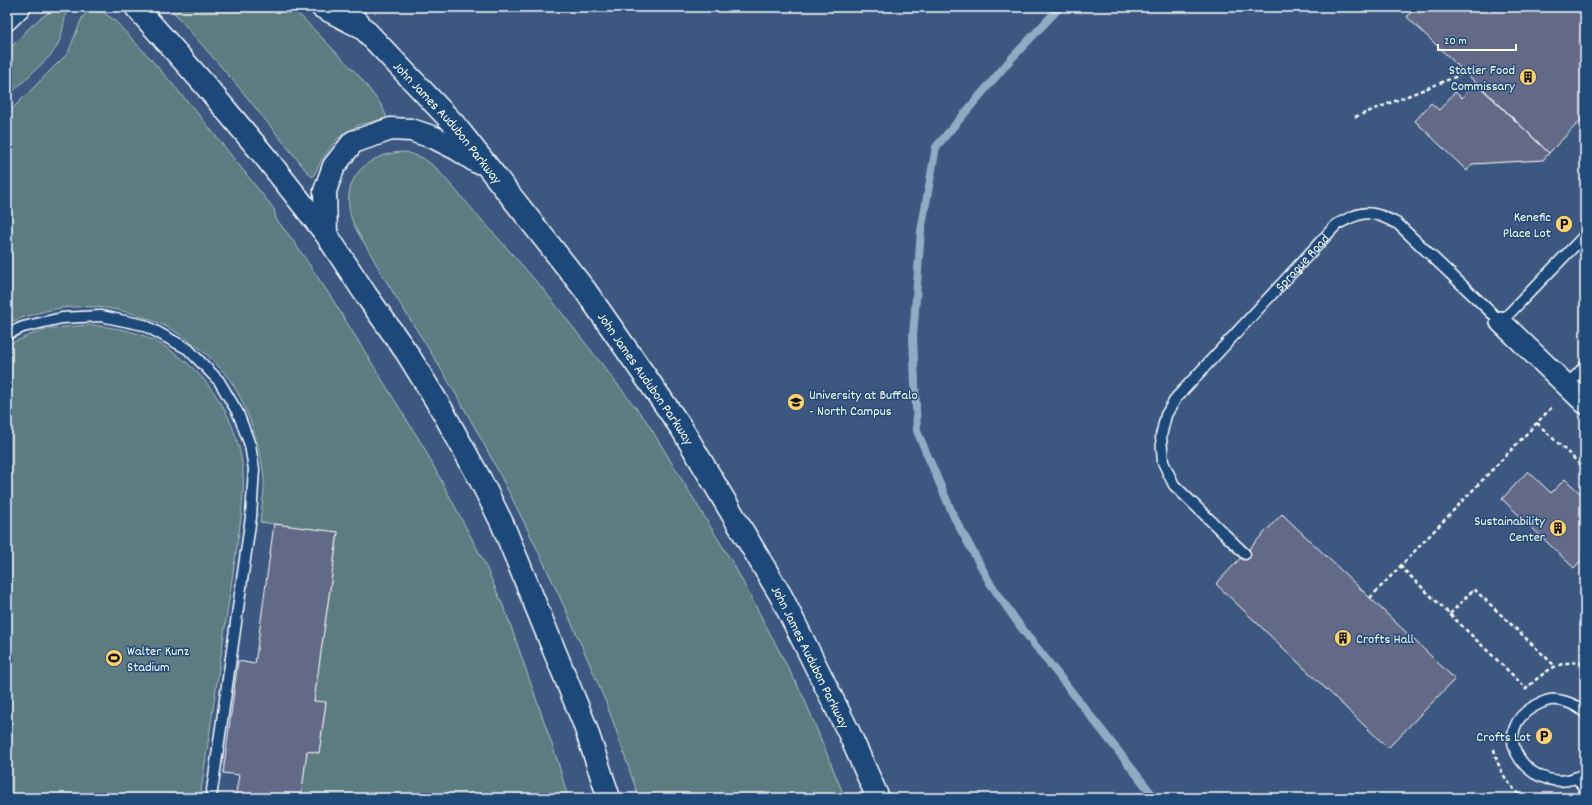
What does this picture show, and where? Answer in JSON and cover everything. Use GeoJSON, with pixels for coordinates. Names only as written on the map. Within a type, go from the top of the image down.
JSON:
{"type":"FeatureCollection","features":[{"type":"Feature","properties":{"kind":"main road"},"geometry":{"type":"LineString","coordinates":[[7,19],[19,7]]}},
{"type":"Feature","properties":{"kind":"main road"},"geometry":{"type":"LineString","coordinates":[[136,7],[205,85],[266,158],[326,234],[366,295],[408,353],[446,417],[502,523],[584,723],[610,798]]}},
{"type":"Feature","properties":{"kind":"main road"},"geometry":{"type":"LineString","coordinates":[[322,7],[365,29]]}},
{"type":"Feature","properties":{"kind":"main road","name":"John James Audubon Parkway"},"geometry":{"type":"LineString","coordinates":[[342,7],[365,29],[454,124],[585,290],[682,429],[780,596],[849,733],[878,798]]}},
{"type":"Feature","properties":{"kind":"main road"},"geometry":{"type":"LineString","coordinates":[[326,234],[325,191],[334,166],[353,142],[392,129],[411,130],[435,138],[457,149],[491,172]]}},
{"type":"Feature","properties":{"kind":"street","name":"Sprague Road"},"geometry":{"type":"LineString","coordinates":[[1501,322],[1562,393],[1585,403]]}},
{"type":"Feature","properties":{"kind":"lane","name":"Sprague Road"},"geometry":{"type":"LineString","coordinates":[[1245,554],[1174,485],[1163,462],[1161,436],[1166,415],[1176,398],[1336,225],[1355,215],[1372,213],[1385,217],[1398,224],[1501,322]]}},
{"type":"Feature","properties":{"kind":"lane"},"geometry":{"type":"LineString","coordinates":[[1501,322],[1585,235]]}},
{"type":"Feature","properties":{"kind":"lane"},"geometry":{"type":"LineString","coordinates":[[7,334],[22,328],[62,318],[101,316],[144,325],[188,349],[219,381],[238,413],[250,445],[254,469],[251,517],[211,798]]}},
{"type":"Feature","properties":{"kind":"lane"},"geometry":{"type":"LineString","coordinates":[[1562,393],[1585,366]]}},
{"type":"Feature","properties":{"kind":"lane"},"geometry":{"type":"LineString","coordinates":[[1585,713],[1580,708],[1565,701],[1549,700],[1533,706],[1521,718],[1514,733],[1513,750],[1519,765],[1531,777],[1546,784],[1563,785],[1582,776],[1585,790]]}},
{"type":"Feature","properties":{"kind":"path"},"geometry":{"type":"LineString","coordinates":[[1355,117],[1465,72]]}},
{"type":"Feature","properties":{"kind":"path"},"geometry":{"type":"LineString","coordinates":[[1370,598],[1536,423],[1562,393]]}},
{"type":"Feature","properties":{"kind":"path"},"geometry":{"type":"LineString","coordinates":[[1536,423],[1585,469]]}},
{"type":"Feature","properties":{"kind":"path"},"geometry":{"type":"LineString","coordinates":[[1400,566],[1526,688]]}},
{"type":"Feature","properties":{"kind":"path"},"geometry":{"type":"LineString","coordinates":[[1450,614],[1474,589],[1555,666]]}},
{"type":"Feature","properties":{"kind":"shaded area","name":"University at Buffalo - North Campus"},"geometry":{"type":"Polygon","coordinates":[[[7,7],[1585,7],[1585,798],[7,798],[7,7]]]}},
{"type":"Feature","properties":{"kind":"green space"},"geometry":{"type":"Polygon","coordinates":[[[66,7],[61,37],[57,46],[51,55],[7,97],[7,52],[40,18],[57,9],[66,7]]]}},
{"type":"Feature","properties":{"kind":"green space"},"geometry":{"type":"Polygon","coordinates":[[[91,7],[103,12],[114,20],[149,57],[199,115],[274,209],[276,219],[292,239],[331,297],[423,446],[483,560],[507,615],[557,759],[568,798],[301,798],[307,751],[319,753],[326,703],[314,701],[338,533],[260,522],[264,490],[263,468],[255,435],[244,406],[230,380],[215,363],[198,347],[180,334],[139,315],[95,307],[55,309],[7,323],[7,114],[68,53],[82,18],[91,7]]]}},
{"type":"Feature","properties":{"kind":"green space"},"geometry":{"type":"Polygon","coordinates":[[[169,7],[292,7],[360,77],[382,106],[387,118],[359,125],[337,139],[322,159],[313,177],[237,85],[169,7]]]}},
{"type":"Feature","properties":{"kind":"green space"},"geometry":{"type":"Polygon","coordinates":[[[406,152],[423,158],[436,168],[543,289],[647,422],[735,567],[804,698],[845,798],[639,798],[607,705],[555,586],[526,527],[488,451],[469,417],[439,365],[381,272],[351,219],[349,195],[357,174],[364,166],[373,160],[394,153],[406,152]]]}},
{"type":"Feature","properties":{"kind":"green space","name":"Walter Kunz Stadium"},"geometry":{"type":"Polygon","coordinates":[[[90,325],[124,330],[144,336],[179,356],[194,369],[208,384],[229,418],[241,457],[243,495],[241,518],[200,798],[7,798],[7,345],[32,334],[53,328],[90,325]]]}},
{"type":"Feature","properties":{"kind":"building","name":"Statler Food Commissary"},"geometry":{"type":"Polygon","coordinates":[[[1416,7],[1585,7],[1585,116],[1549,153],[1407,17],[1416,7]]]}},
{"type":"Feature","properties":{"kind":"building","name":"Statler Food Commissary"},"geometry":{"type":"Polygon","coordinates":[[[1476,82],[1549,153],[1543,160],[1472,164],[1467,171],[1415,121],[1431,103],[1439,110],[1455,92],[1462,98],[1476,82]]]}},
{"type":"Feature","properties":{"kind":"building","name":"Sustainability Center"},"geometry":{"type":"Polygon","coordinates":[[[1528,471],[1551,493],[1565,479],[1585,498],[1585,556],[1574,568],[1502,499],[1528,471]]]}},
{"type":"Feature","properties":{"kind":"building","name":"Crofts Hall"},"geometry":{"type":"Polygon","coordinates":[[[1282,514],[1455,679],[1388,748],[1216,584],[1282,514]]]}},
{"type":"Feature","properties":{"kind":"building"},"geometry":{"type":"Polygon","coordinates":[[[274,524],[338,532],[314,701],[326,702],[319,753],[307,751],[301,798],[235,798],[239,775],[223,773],[238,661],[255,664],[274,524]]]}},
{"type":"Feature","properties":{"kind":"waterway"},"geometry":{"type":"LineString","coordinates":[[1060,7],[1011,59],[936,147],[921,231],[913,337],[917,431],[954,517],[990,583],[1020,626],[1155,798]]}},
{"type":"Feature","properties":{"kind":"place","name":"Statler Food Commissary"},"geometry":{"type":"Point","coordinates":[1528,77]}},
{"type":"Feature","properties":{"kind":"place","name":"Kenefic Place Lot"},"geometry":{"type":"Point","coordinates":[1564,224]}},
{"type":"Feature","properties":{"kind":"place","name":"University at Buffalo - North Campus"},"geometry":{"type":"Point","coordinates":[796,402]}},
{"type":"Feature","properties":{"kind":"place","name":"Sustainability Center"},"geometry":{"type":"Point","coordinates":[1558,528]}},
{"type":"Feature","properties":{"kind":"place","name":"Crofts Hall"},"geometry":{"type":"Point","coordinates":[1343,638]}},
{"type":"Feature","properties":{"kind":"place","name":"Walter Kunz Stadium"},"geometry":{"type":"Point","coordinates":[114,658]}},
{"type":"Feature","properties":{"kind":"place","name":"Crofts Lot"},"geometry":{"type":"Point","coordinates":[1544,736]}}]}
